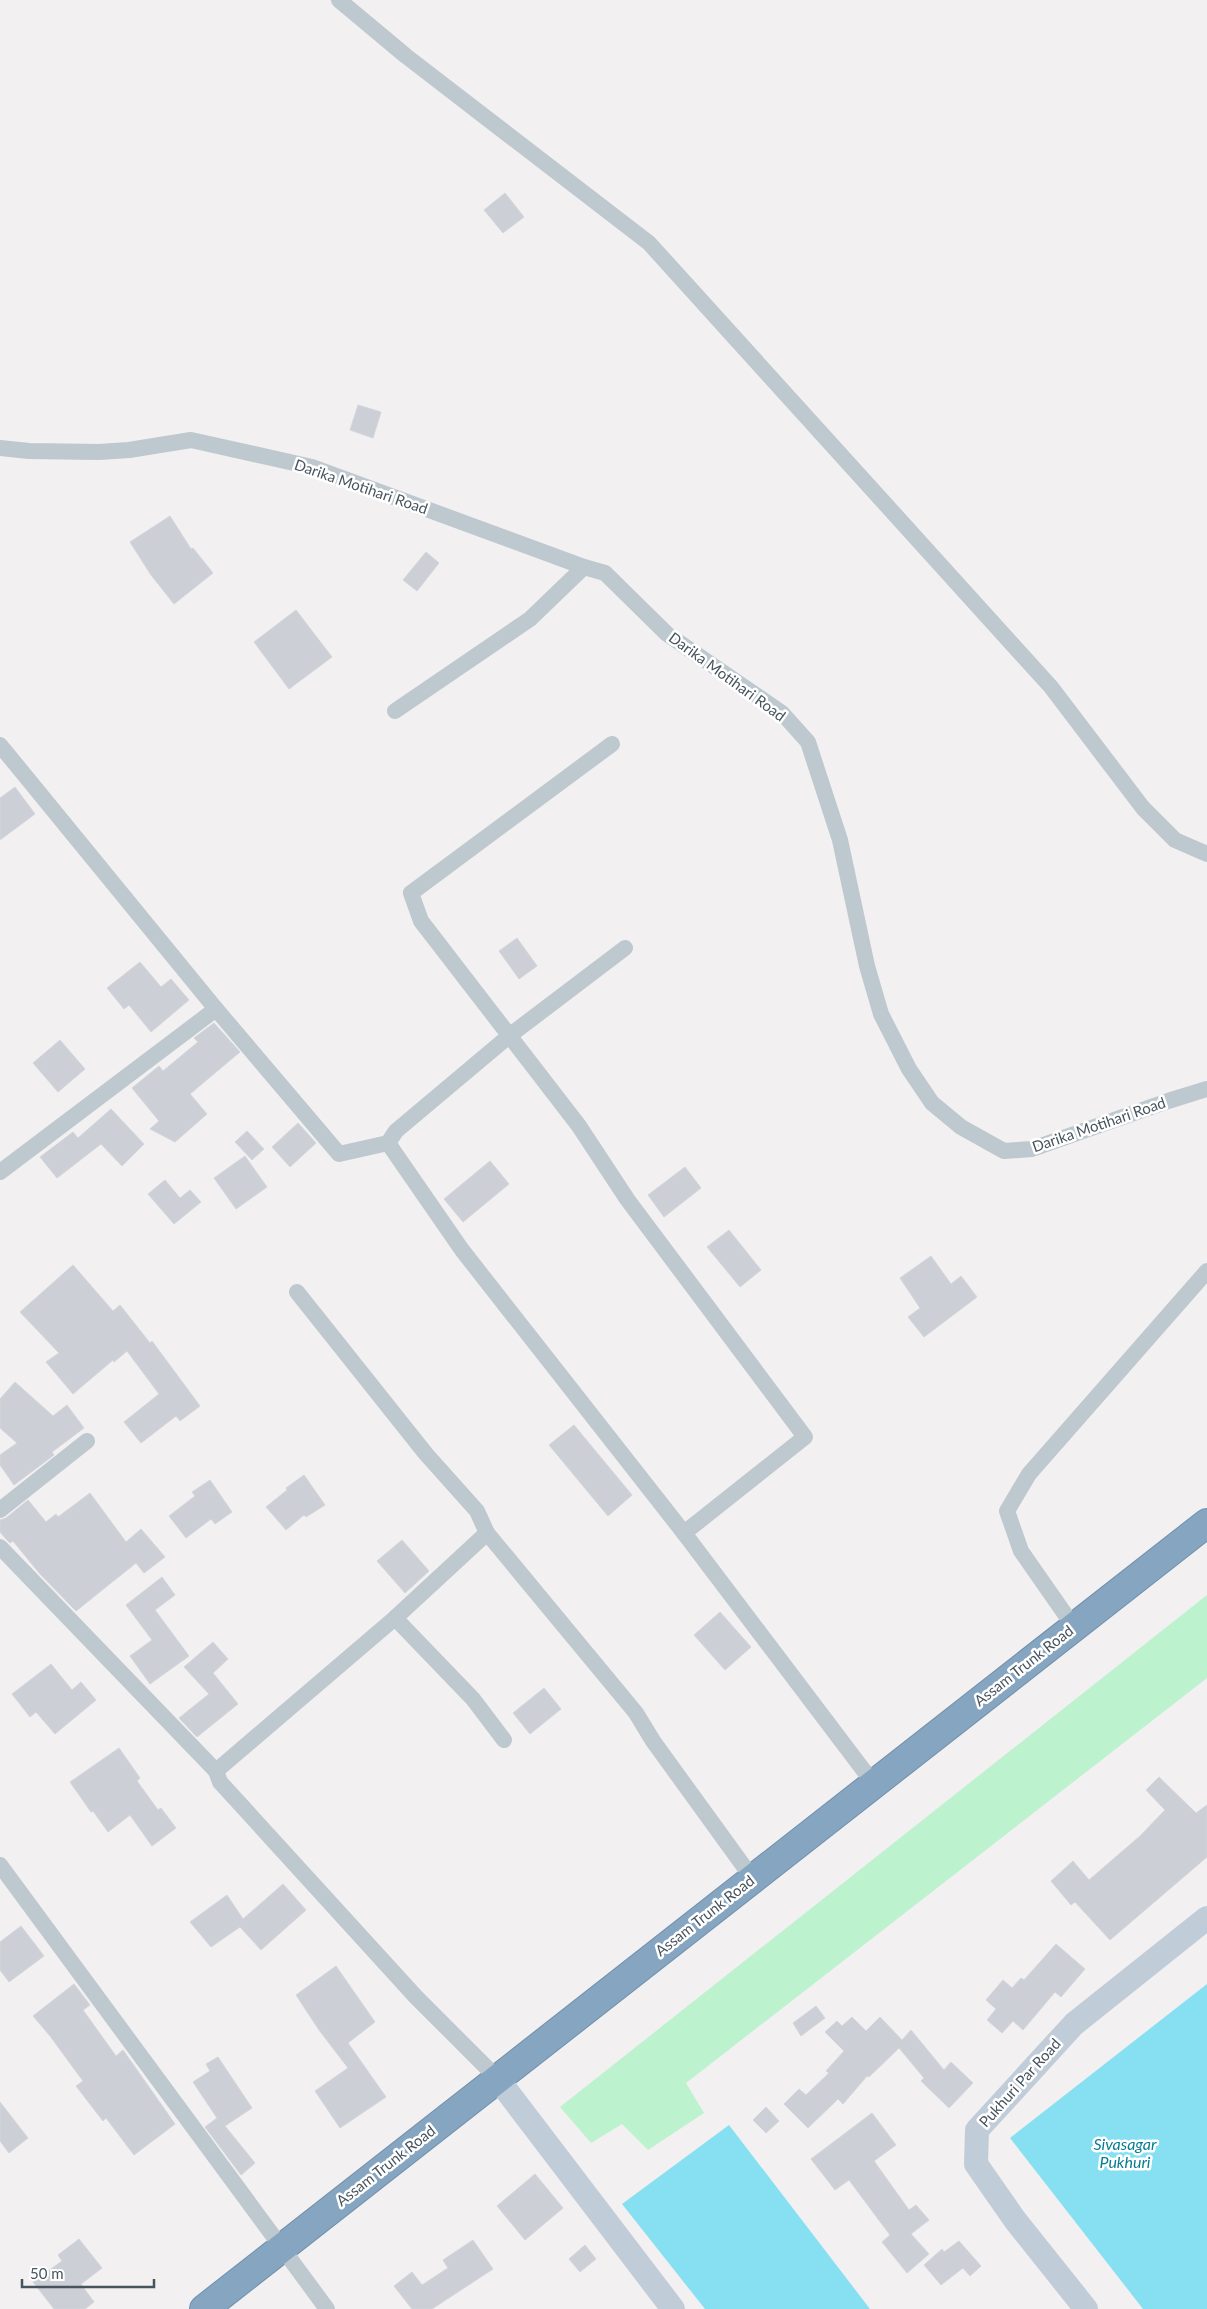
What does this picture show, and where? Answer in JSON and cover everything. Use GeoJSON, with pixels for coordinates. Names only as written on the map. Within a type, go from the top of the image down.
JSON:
{"type":"FeatureCollection","features":[{"type":"Feature","properties":{"kind":"highway","name":"Assam Trunk Road"},"geometry":{"type":"LineString","coordinates":[[204,2309],[1207,1524]]}},
{"type":"Feature","properties":{"kind":"street"},"geometry":{"type":"LineString","coordinates":[[339,0],[406,56],[649,243],[1051,687],[1143,808],[1175,840],[1207,854]]}},
{"type":"Feature","properties":{"kind":"street","name":"Darika Motihari Road"},"geometry":{"type":"LineString","coordinates":[[0,448],[29,451],[99,452],[128,450],[191,440],[312,467],[584,567],[605,573],[667,634],[782,713],[808,742],[840,840],[867,966],[881,1014],[909,1069],[932,1103],[961,1127],[1004,1151],[1032,1149],[1207,1089]]}},
{"type":"Feature","properties":{"kind":"street"},"geometry":{"type":"LineString","coordinates":[[395,712],[530,619],[584,567]]}},
{"type":"Feature","properties":{"kind":"street"},"geometry":{"type":"LineString","coordinates":[[612,744],[411,894],[421,921],[579,1126],[626,1200],[805,1437],[684,1533]]}},
{"type":"Feature","properties":{"kind":"street"},"geometry":{"type":"LineString","coordinates":[[0,745],[216,1009],[339,1154],[388,1143],[396,1131],[508,1036],[625,948]]}},
{"type":"Feature","properties":{"kind":"street"},"geometry":{"type":"LineString","coordinates":[[0,1172],[216,1009]]}},
{"type":"Feature","properties":{"kind":"street"},"geometry":{"type":"LineString","coordinates":[[388,1143],[462,1250],[684,1533],[874,1784]]}},
{"type":"Feature","properties":{"kind":"street"},"geometry":{"type":"LineString","coordinates":[[1074,1627],[1021,1551],[1007,1511],[1029,1474],[1207,1271]]}},
{"type":"Feature","properties":{"kind":"street"},"geometry":{"type":"LineString","coordinates":[[297,1292],[426,1454],[477,1511],[487,1533],[636,1713],[653,1741],[753,1879]]}},
{"type":"Feature","properties":{"kind":"street"},"geometry":{"type":"LineString","coordinates":[[0,1510],[87,1441]]}},
{"type":"Feature","properties":{"kind":"street"},"geometry":{"type":"LineString","coordinates":[[216,1771],[396,1618],[487,1533]]}},
{"type":"Feature","properties":{"kind":"street"},"geometry":{"type":"LineString","coordinates":[[0,1547],[216,1771],[220,1782],[416,1997],[497,2078],[673,2309]]}},
{"type":"Feature","properties":{"kind":"street"},"geometry":{"type":"LineString","coordinates":[[396,1618],[473,1699],[504,1740]]}},
{"type":"Feature","properties":{"kind":"street"},"geometry":{"type":"LineString","coordinates":[[0,1865],[327,2309]]}},
{"type":"Feature","properties":{"kind":"street","name":"Pukhuri Par Road"},"geometry":{"type":"LineString","coordinates":[[1086,2309],[1015,2220],[976,2164],[977,2130],[1074,2024],[1207,1918]]}},
{"type":"Feature","properties":{"kind":"green space"},"geometry":{"type":"Polygon","coordinates":[[[1207,1595],[1207,1678],[686,2083],[704,2113],[648,2150],[622,2124],[591,2143],[560,2107],[1207,1595]]]}},
{"type":"Feature","properties":{"kind":"water","name":"Sivasagar Pukhuri"},"geometry":{"type":"Polygon","coordinates":[[[1207,1984],[1207,2309],[1143,2309],[1010,2138],[1207,1984]]]}},
{"type":"Feature","properties":{"kind":"water"},"geometry":{"type":"Polygon","coordinates":[[[729,2125],[870,2309],[705,2309],[622,2204],[729,2125]]]}},
{"type":"Feature","properties":{"kind":"building"},"geometry":{"type":"Polygon","coordinates":[[[505,193],[524,217],[503,233],[484,210],[505,193]]]}},
{"type":"Feature","properties":{"kind":"building"},"geometry":{"type":"Polygon","coordinates":[[[358,405],[381,412],[373,438],[350,430],[358,405]]]}},
{"type":"Feature","properties":{"kind":"building"},"geometry":{"type":"Polygon","coordinates":[[[170,516],[191,549],[193,548],[213,573],[174,604],[151,575],[130,542],[170,516]]]}},
{"type":"Feature","properties":{"kind":"building"},"geometry":{"type":"Polygon","coordinates":[[[426,552],[439,563],[417,591],[403,580],[426,552]]]}},
{"type":"Feature","properties":{"kind":"building"},"geometry":{"type":"Polygon","coordinates":[[[296,610],[332,657],[289,689],[254,642],[296,610]]]}},
{"type":"Feature","properties":{"kind":"building"},"geometry":{"type":"Polygon","coordinates":[[[15,787],[35,814],[0,840],[0,798],[15,787]]]}},
{"type":"Feature","properties":{"kind":"building"},"geometry":{"type":"Polygon","coordinates":[[[517,938],[537,966],[519,979],[499,951],[517,938]]]}},
{"type":"Feature","properties":{"kind":"building"},"geometry":{"type":"Polygon","coordinates":[[[140,962],[161,987],[171,979],[189,1000],[151,1032],[129,1005],[124,1009],[107,988],[140,962]]]}},
{"type":"Feature","properties":{"kind":"building"},"geometry":{"type":"Polygon","coordinates":[[[214,1023],[240,1052],[190,1094],[207,1114],[175,1142],[150,1129],[159,1121],[132,1088],[159,1066],[163,1071],[198,1042],[194,1038],[214,1023]]]}},
{"type":"Feature","properties":{"kind":"building"},"geometry":{"type":"Polygon","coordinates":[[[60,1040],[85,1069],[58,1092],[33,1063],[60,1040]]]}},
{"type":"Feature","properties":{"kind":"building"},"geometry":{"type":"Polygon","coordinates":[[[111,1109],[144,1144],[122,1166],[101,1144],[57,1178],[40,1157],[73,1132],[78,1138],[111,1109]]]}},
{"type":"Feature","properties":{"kind":"building"},"geometry":{"type":"Polygon","coordinates":[[[298,1123],[316,1143],[290,1167],[272,1147],[298,1123]]]}},
{"type":"Feature","properties":{"kind":"building"},"geometry":{"type":"Polygon","coordinates":[[[247,1131],[264,1149],[252,1160],[235,1142],[247,1131]]]}},
{"type":"Feature","properties":{"kind":"building"},"geometry":{"type":"Polygon","coordinates":[[[245,1156],[267,1187],[236,1209],[214,1178],[245,1156]]]}},
{"type":"Feature","properties":{"kind":"building"},"geometry":{"type":"Polygon","coordinates":[[[490,1161],[509,1184],[463,1222],[444,1199],[490,1161]]]}},
{"type":"Feature","properties":{"kind":"building"},"geometry":{"type":"Polygon","coordinates":[[[685,1167],[701,1188],[664,1217],[648,1195],[685,1167]]]}},
{"type":"Feature","properties":{"kind":"building"},"geometry":{"type":"Polygon","coordinates":[[[165,1180],[180,1198],[190,1190],[201,1202],[174,1224],[148,1194],[165,1180]]]}},
{"type":"Feature","properties":{"kind":"building"},"geometry":{"type":"Polygon","coordinates":[[[729,1230],[761,1270],[740,1287],[707,1247],[729,1230]]]}},
{"type":"Feature","properties":{"kind":"building"},"geometry":{"type":"Polygon","coordinates":[[[931,1256],[951,1284],[961,1276],[977,1297],[924,1337],[908,1317],[920,1308],[900,1278],[931,1256]]]}},
{"type":"Feature","properties":{"kind":"building"},"geometry":{"type":"Polygon","coordinates":[[[73,1265],[113,1311],[120,1305],[150,1343],[152,1341],[200,1406],[180,1421],[176,1416],[141,1443],[124,1422],[159,1394],[127,1351],[114,1362],[113,1360],[73,1394],[46,1362],[59,1353],[20,1312],[73,1265]]]}},
{"type":"Feature","properties":{"kind":"building"},"geometry":{"type":"Polygon","coordinates":[[[15,1382],[53,1416],[67,1405],[84,1428],[52,1452],[54,1455],[14,1485],[0,1465],[0,1455],[17,1443],[0,1428],[0,1399],[15,1382]]]}},
{"type":"Feature","properties":{"kind":"building"},"geometry":{"type":"Polygon","coordinates":[[[574,1425],[632,1495],[608,1516],[549,1445],[574,1425]]]}},
{"type":"Feature","properties":{"kind":"building"},"geometry":{"type":"Polygon","coordinates":[[[304,1475],[325,1505],[306,1517],[304,1515],[286,1530],[266,1507],[287,1490],[286,1488],[304,1475]]]}},
{"type":"Feature","properties":{"kind":"building"},"geometry":{"type":"Polygon","coordinates":[[[210,1480],[232,1512],[215,1524],[211,1519],[186,1538],[169,1516],[195,1496],[192,1492],[210,1480]]]}},
{"type":"Feature","properties":{"kind":"building"},"geometry":{"type":"Polygon","coordinates":[[[90,1493],[126,1542],[141,1529],[165,1557],[144,1573],[136,1563],[76,1611],[40,1574],[13,1541],[10,1543],[0,1532],[0,1520],[6,1518],[28,1500],[46,1522],[56,1514],[58,1517],[90,1493]]]}},
{"type":"Feature","properties":{"kind":"building"},"geometry":{"type":"Polygon","coordinates":[[[402,1540],[429,1571],[405,1593],[377,1561],[402,1540]]]}},
{"type":"Feature","properties":{"kind":"building"},"geometry":{"type":"Polygon","coordinates":[[[162,1577],[175,1595],[155,1610],[189,1656],[150,1684],[130,1656],[152,1640],[126,1605],[162,1577]]]}},
{"type":"Feature","properties":{"kind":"building"},"geometry":{"type":"Polygon","coordinates":[[[720,1612],[751,1647],[725,1670],[694,1635],[720,1612]]]}},
{"type":"Feature","properties":{"kind":"building"},"geometry":{"type":"Polygon","coordinates":[[[213,1642],[228,1659],[213,1673],[238,1704],[197,1737],[179,1718],[209,1694],[184,1667],[213,1642]]]}},
{"type":"Feature","properties":{"kind":"building"},"geometry":{"type":"Polygon","coordinates":[[[51,1664],[72,1690],[81,1682],[96,1700],[55,1734],[36,1712],[30,1717],[12,1694],[51,1664]]]}},
{"type":"Feature","properties":{"kind":"building"},"geometry":{"type":"Polygon","coordinates":[[[544,1688],[561,1709],[530,1734],[513,1713],[544,1688]]]}},
{"type":"Feature","properties":{"kind":"building"},"geometry":{"type":"Polygon","coordinates":[[[119,1748],[140,1778],[137,1781],[158,1810],[161,1808],[176,1828],[152,1846],[130,1815],[108,1832],[70,1782],[119,1748]]]}},
{"type":"Feature","properties":{"kind":"building"},"geometry":{"type":"Polygon","coordinates":[[[1159,1777],[1196,1813],[1207,1805],[1207,1857],[1110,1940],[1075,1902],[1071,1905],[1051,1881],[1073,1861],[1089,1880],[1140,1836],[1165,1810],[1146,1790],[1159,1777]]]}},
{"type":"Feature","properties":{"kind":"building"},"geometry":{"type":"Polygon","coordinates":[[[283,1884],[306,1910],[261,1950],[240,1927],[211,1947],[190,1922],[227,1895],[243,1919],[283,1884]]]}},
{"type":"Feature","properties":{"kind":"building"},"geometry":{"type":"Polygon","coordinates":[[[21,1926],[44,1956],[9,1982],[0,1970],[0,1942],[21,1926]]]}},
{"type":"Feature","properties":{"kind":"building"},"geometry":{"type":"Polygon","coordinates":[[[1056,1944],[1085,1969],[1061,1997],[1055,1992],[1023,2030],[1013,2021],[1002,2033],[987,2020],[996,2009],[986,2000],[1003,1980],[1012,1988],[1021,1978],[1024,1980],[1056,1944]]]}},
{"type":"Feature","properties":{"kind":"building"},"geometry":{"type":"Polygon","coordinates":[[[336,1966],[375,2022],[348,2043],[386,2097],[340,2128],[315,2091],[348,2068],[319,2030],[296,1995],[336,1966]]]}},
{"type":"Feature","properties":{"kind":"building"},"geometry":{"type":"Polygon","coordinates":[[[74,1984],[90,2005],[83,2010],[116,2056],[123,2050],[175,2124],[134,2155],[106,2118],[103,2121],[76,2086],[83,2081],[33,2016],[74,1984]]]}},
{"type":"Feature","properties":{"kind":"building"},"geometry":{"type":"Polygon","coordinates":[[[816,2006],[825,2018],[801,2036],[793,2023],[816,2006]]]}},
{"type":"Feature","properties":{"kind":"building"},"geometry":{"type":"Polygon","coordinates":[[[852,2017],[866,2031],[880,2017],[902,2040],[911,2030],[944,2070],[951,2062],[973,2083],[949,2108],[921,2081],[924,2078],[899,2048],[869,2077],[867,2076],[843,2104],[838,2099],[808,2128],[784,2104],[799,2089],[806,2095],[829,2073],[826,2071],[844,2051],[825,2032],[837,2021],[842,2026],[852,2017]]]}},
{"type":"Feature","properties":{"kind":"building"},"geometry":{"type":"Polygon","coordinates":[[[218,2057],[252,2108],[225,2126],[255,2163],[241,2175],[205,2127],[217,2118],[193,2082],[210,2071],[206,2064],[218,2057]]]}},
{"type":"Feature","properties":{"kind":"building"},"geometry":{"type":"Polygon","coordinates":[[[0,2102],[28,2138],[9,2153],[0,2141],[0,2102]]]}},
{"type":"Feature","properties":{"kind":"building"},"geometry":{"type":"Polygon","coordinates":[[[766,2107],[779,2121],[766,2133],[753,2120],[766,2107]]]}},
{"type":"Feature","properties":{"kind":"building"},"geometry":{"type":"Polygon","coordinates":[[[872,2113],[896,2145],[874,2161],[909,2210],[916,2205],[929,2220],[911,2234],[929,2254],[907,2273],[882,2242],[890,2235],[849,2180],[835,2190],[811,2159],[872,2113]]]}},
{"type":"Feature","properties":{"kind":"building"},"geometry":{"type":"Polygon","coordinates":[[[535,2174],[563,2208],[525,2240],[497,2206],[535,2174]]]}},
{"type":"Feature","properties":{"kind":"building"},"geometry":{"type":"Polygon","coordinates":[[[79,2239],[102,2268],[81,2284],[94,2302],[85,2309],[54,2309],[33,2282],[62,2261],[58,2255],[79,2239]]]}},
{"type":"Feature","properties":{"kind":"building"},"geometry":{"type":"Polygon","coordinates":[[[473,2240],[493,2269],[432,2309],[412,2309],[394,2286],[412,2272],[422,2285],[448,2268],[443,2260],[473,2240]]]}},
{"type":"Feature","properties":{"kind":"building"},"geometry":{"type":"Polygon","coordinates":[[[959,2241],[981,2266],[970,2276],[963,2268],[941,2285],[924,2265],[942,2249],[944,2252],[959,2241]]]}},
{"type":"Feature","properties":{"kind":"building"},"geometry":{"type":"Polygon","coordinates":[[[585,2245],[596,2259],[580,2272],[569,2259],[585,2245]]]}}]}
